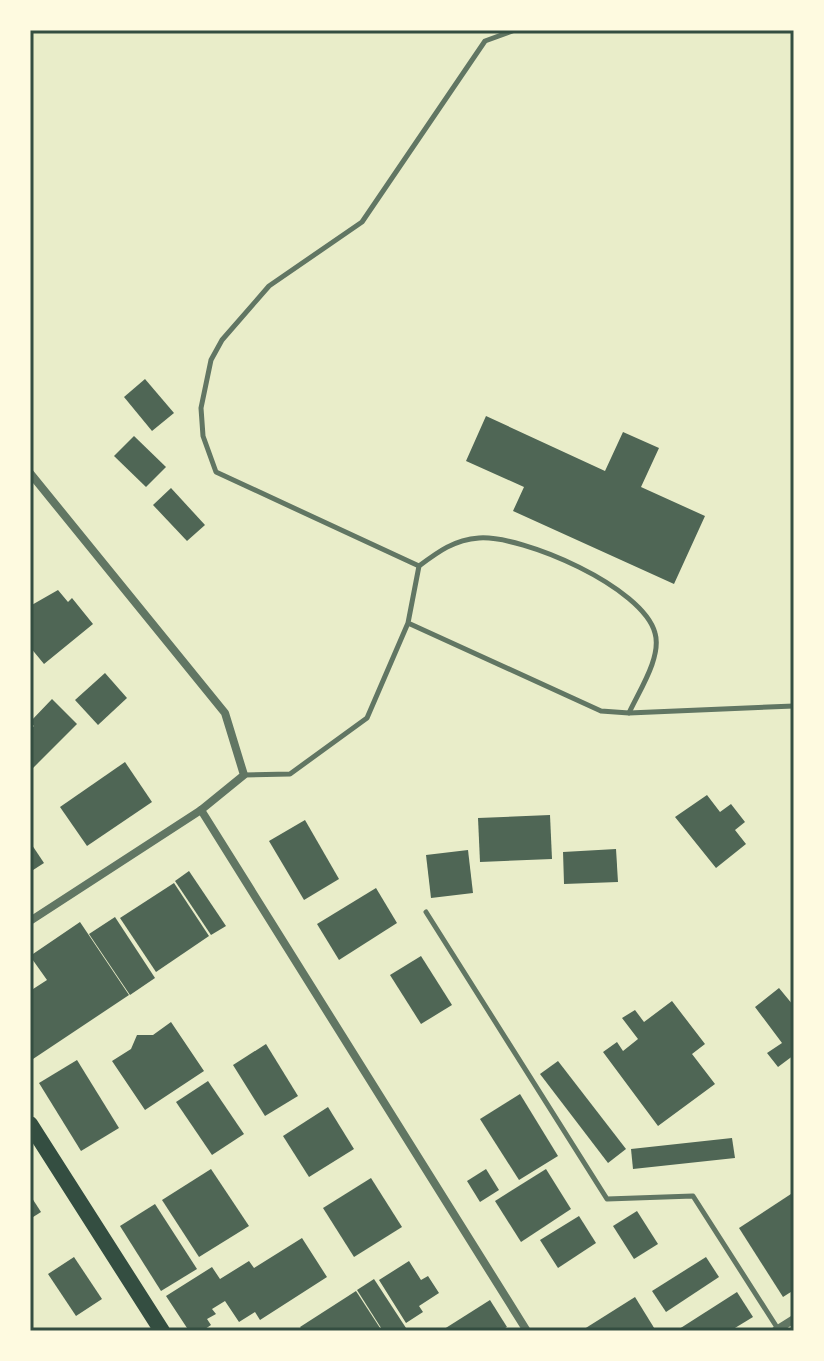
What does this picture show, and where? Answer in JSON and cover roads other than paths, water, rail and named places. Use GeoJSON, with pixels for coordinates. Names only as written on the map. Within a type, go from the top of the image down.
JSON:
{"type":"FeatureCollection","features":[{"type":"Feature","properties":{"kind":"main road"},"geometry":{"type":"LineString","coordinates":[[30,1124],[162,1331]]}},
{"type":"Feature","properties":{"kind":"street"},"geometry":{"type":"LineString","coordinates":[[30,473],[225,713],[244,775],[201,810],[30,921]]}},
{"type":"Feature","properties":{"kind":"street"},"geometry":{"type":"LineString","coordinates":[[201,810],[527,1331]]}},
{"type":"Feature","properties":{"kind":"street"},"geometry":{"type":"LineString","coordinates":[[777,1330],[794,1319]]}},
{"type":"Feature","properties":{"kind":"lane"},"geometry":{"type":"LineString","coordinates":[[419,566],[216,472],[203,436],[204,384],[211,360],[235,321],[269,286],[362,222],[485,41],[515,30]]}},
{"type":"Feature","properties":{"kind":"lane"},"geometry":{"type":"LineString","coordinates":[[244,775],[290,774],[367,718],[408,623],[419,566],[450,543],[481,538],[522,544],[612,586],[641,608],[656,635],[653,659],[629,713]]}},
{"type":"Feature","properties":{"kind":"lane"},"geometry":{"type":"LineString","coordinates":[[408,623],[601,711],[629,713],[794,706]]}},
{"type":"Feature","properties":{"kind":"lane"},"geometry":{"type":"LineString","coordinates":[[426,912],[607,1199],[693,1196],[777,1330]]}}]}
